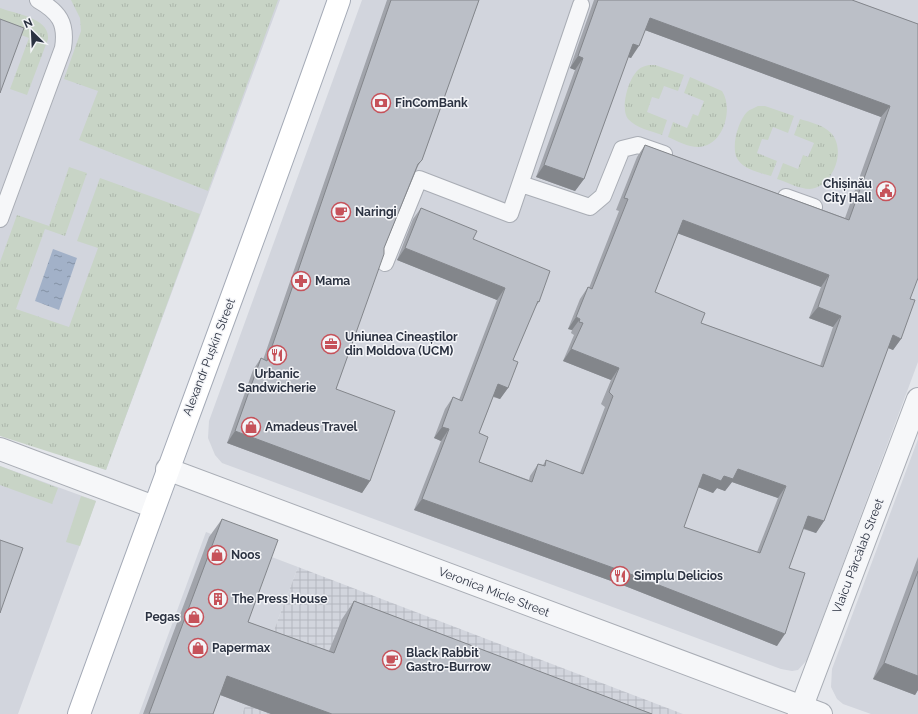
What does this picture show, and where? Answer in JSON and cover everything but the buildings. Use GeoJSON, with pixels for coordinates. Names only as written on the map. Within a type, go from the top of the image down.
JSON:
{"type":"FeatureCollection","features":[{"type":"Feature","properties":{"kind":"main road","name":"Alexandr Pușkin Street"},"geometry":{"type":"LineString","coordinates":[[79,714],[167,469],[262,216],[339,0]]}},
{"type":"Feature","properties":{"kind":"street","name":"Vlaicu Pârcălab Street"},"geometry":{"type":"LineString","coordinates":[[807,712],[918,399]]}},
{"type":"Feature","properties":{"kind":"street"},"geometry":{"type":"LineString","coordinates":[[0,449],[154,507]]}},
{"type":"Feature","properties":{"kind":"street","name":"Veronica Micle Street"},"geometry":{"type":"LineString","coordinates":[[167,469],[807,712]]}},
{"type":"Feature","properties":{"kind":"lane"},"geometry":{"type":"LineString","coordinates":[[0,219],[63,48],[65,36],[59,16],[38,0]]}},
{"type":"Feature","properties":{"kind":"lane"},"geometry":{"type":"LineString","coordinates":[[385,263],[419,179],[510,214],[581,5]]}},
{"type":"Feature","properties":{"kind":"lane"},"geometry":{"type":"LineString","coordinates":[[521,184],[590,207],[603,196],[622,149],[638,145],[682,160]]}},
{"type":"Feature","properties":{"kind":"lane"},"geometry":{"type":"LineString","coordinates":[[770,191],[814,207]]}},
{"type":"Feature","properties":{"kind":"shaded area"},"geometry":{"type":"Polygon","coordinates":[[[0,0],[280,0],[106,470],[0,431],[0,0]]]}},
{"type":"Feature","properties":{"kind":"shaded area"},"geometry":{"type":"Polygon","coordinates":[[[362,0],[918,0],[918,362],[807,660],[798,670],[792,671],[781,669],[222,463],[215,455],[208,438],[209,421],[362,0]]]}},
{"type":"Feature","properties":{"kind":"shaded area"},"geometry":{"type":"Polygon","coordinates":[[[918,439],[918,714],[871,714],[843,704],[837,699],[831,687],[832,669],[918,439]]]}},
{"type":"Feature","properties":{"kind":"shaded area"},"geometry":{"type":"Polygon","coordinates":[[[0,466],[96,501],[18,714],[0,714],[0,466]]]}},
{"type":"Feature","properties":{"kind":"shaded area","name":"The Press House"},"geometry":{"type":"Polygon","coordinates":[[[206,532],[298,567],[242,714],[139,714],[206,532]]]}},
{"type":"Feature","properties":{"kind":"shaded area"},"geometry":{"type":"Polygon","coordinates":[[[298,567],[683,714],[242,714],[298,567]]]}},
{"type":"Feature","properties":{"kind":"green space"},"geometry":{"type":"Polygon","coordinates":[[[71,0],[278,0],[208,191],[79,140],[98,91],[64,79],[81,31],[80,18],[71,0]]]}},
{"type":"Feature","properties":{"kind":"green space"},"geometry":{"type":"Polygon","coordinates":[[[0,8],[31,18],[44,26],[47,32],[48,39],[27,95],[10,89],[29,38],[0,27],[0,8]]]}},
{"type":"Feature","properties":{"kind":"green space"},"geometry":{"type":"Polygon","coordinates":[[[649,65],[655,65],[684,75],[678,91],[664,86],[659,99],[652,97],[647,112],[667,120],[662,135],[635,125],[628,119],[626,114],[626,94],[631,80],[639,69],[649,65]]]}},
{"type":"Feature","properties":{"kind":"green space"},"geometry":{"type":"Polygon","coordinates":[[[690,77],[722,91],[727,107],[724,126],[720,134],[714,141],[707,145],[698,147],[686,145],[668,137],[673,122],[687,128],[693,114],[698,116],[704,101],[684,93],[690,77]]]}},
{"type":"Feature","properties":{"kind":"green space"},"geometry":{"type":"Polygon","coordinates":[[[758,106],[765,106],[794,116],[788,133],[773,127],[768,140],[762,139],[757,153],[777,161],[771,176],[753,171],[741,163],[736,155],[735,142],[738,128],[747,112],[758,106]]]}},
{"type":"Feature","properties":{"kind":"green space"},"geometry":{"type":"Polygon","coordinates":[[[800,119],[828,130],[836,140],[838,149],[835,167],[831,175],[818,187],[810,189],[797,187],[777,179],[783,163],[798,169],[803,155],[808,157],[814,143],[794,135],[800,119]]]}},
{"type":"Feature","properties":{"kind":"green space"},"geometry":{"type":"Polygon","coordinates":[[[69,167],[87,173],[65,236],[45,229],[16,309],[69,327],[98,248],[77,241],[100,178],[200,214],[106,470],[0,436],[0,262],[17,215],[49,226],[69,167]]]}},
{"type":"Feature","properties":{"kind":"green space"},"geometry":{"type":"Polygon","coordinates":[[[0,466],[58,488],[52,504],[0,485],[0,466]]]}},
{"type":"Feature","properties":{"kind":"green space"},"geometry":{"type":"Polygon","coordinates":[[[81,496],[96,501],[80,546],[66,542],[81,496]]]}},
{"type":"Feature","properties":{"kind":"water"},"geometry":{"type":"Polygon","coordinates":[[[53,249],[77,258],[59,310],[35,301],[53,249]]]}},
{"type":"Feature","properties":{"kind":"place","name":"FinComBank"},"geometry":{"type":"Point","coordinates":[381,103]}},
{"type":"Feature","properties":{"kind":"place","name":"Chișinău City Hall"},"geometry":{"type":"Point","coordinates":[886,191]}},
{"type":"Feature","properties":{"kind":"place","name":"Naringi"},"geometry":{"type":"Point","coordinates":[341,212]}},
{"type":"Feature","properties":{"kind":"place","name":"Mama"},"geometry":{"type":"Point","coordinates":[301,281]}},
{"type":"Feature","properties":{"kind":"place","name":"Uniunea Cineaștilor din Moldova (UCM)"},"geometry":{"type":"Point","coordinates":[331,344]}},
{"type":"Feature","properties":{"kind":"place","name":"Urbanic Sandwicherie"},"geometry":{"type":"Point","coordinates":[277,355]}},
{"type":"Feature","properties":{"kind":"place","name":"Amadeus Travel"},"geometry":{"type":"Point","coordinates":[251,427]}},
{"type":"Feature","properties":{"kind":"place","name":"Noos"},"geometry":{"type":"Point","coordinates":[217,555]}},
{"type":"Feature","properties":{"kind":"place","name":"Simplu Delicios"},"geometry":{"type":"Point","coordinates":[620,576]}},
{"type":"Feature","properties":{"kind":"place","name":"The Press House"},"geometry":{"type":"Point","coordinates":[218,599]}},
{"type":"Feature","properties":{"kind":"place","name":"Pegas"},"geometry":{"type":"Point","coordinates":[194,617]}},
{"type":"Feature","properties":{"kind":"place","name":"Papermax"},"geometry":{"type":"Point","coordinates":[198,648]}},
{"type":"Feature","properties":{"kind":"place","name":"Black Rabbit Gastro-Burrow"},"geometry":{"type":"Point","coordinates":[392,660]}}]}
